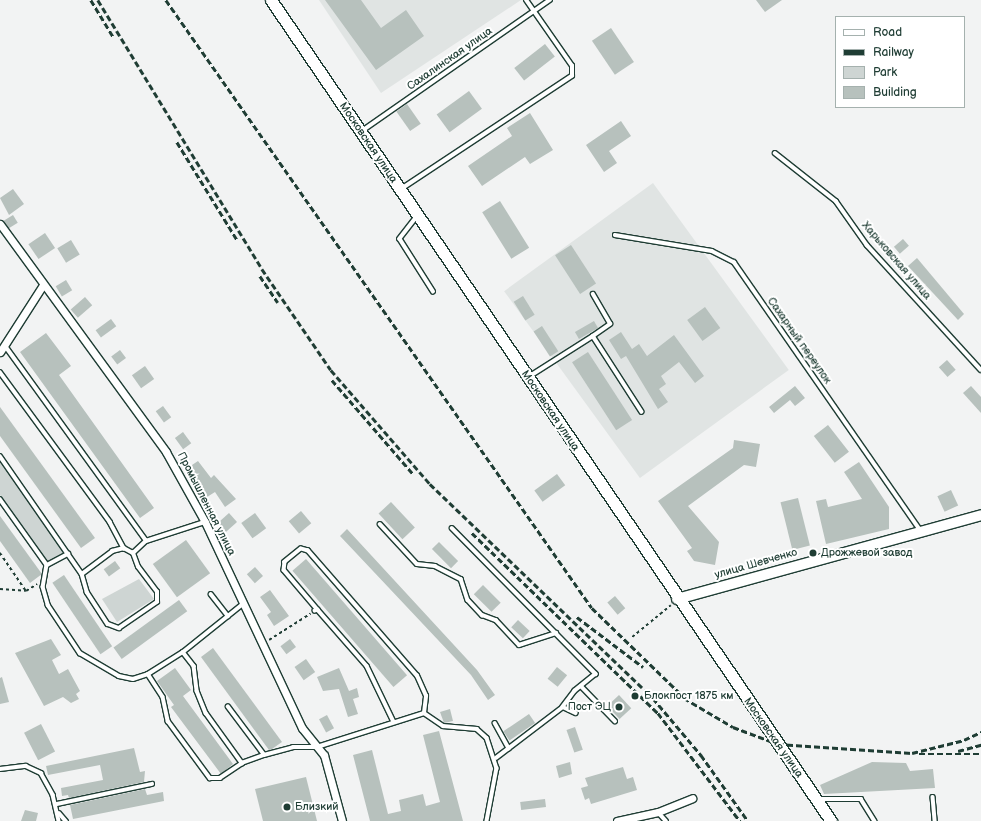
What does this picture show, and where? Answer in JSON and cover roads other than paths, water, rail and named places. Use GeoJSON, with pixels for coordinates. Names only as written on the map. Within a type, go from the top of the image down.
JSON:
{"type":"FeatureCollection","features":[{"type":"Feature","properties":{"kind":"main road","name":"Московская улица"},"geometry":{"type":"LineString","coordinates":[[271,0],[677,599],[831,821]]}},
{"type":"Feature","properties":{"kind":"main road","name":"улица Шевченко"},"geometry":{"type":"LineString","coordinates":[[677,599],[920,530],[981,515]]}},
{"type":"Feature","properties":{"kind":"street","name":"Промышленная улица"},"geometry":{"type":"LineString","coordinates":[[0,224],[43,285],[142,414],[205,522],[302,728],[324,755],[342,821]]}},
{"type":"Feature","properties":{"kind":"street"},"geometry":{"type":"LineString","coordinates":[[0,352],[43,285]]}},
{"type":"Feature","properties":{"kind":"street"},"geometry":{"type":"LineString","coordinates":[[617,821],[658,812],[692,798]]}},
{"type":"Feature","properties":{"kind":"lane"},"geometry":{"type":"LineString","coordinates":[[400,190],[572,76],[572,66],[526,0]]}},
{"type":"Feature","properties":{"kind":"lane","name":"Сахалинская улица"},"geometry":{"type":"LineString","coordinates":[[361,132],[550,0]]}},
{"type":"Feature","properties":{"kind":"lane","name":"Харьковская улица"},"geometry":{"type":"LineString","coordinates":[[775,152],[836,201],[867,245],[981,370]]}},
{"type":"Feature","properties":{"kind":"lane"},"geometry":{"type":"LineString","coordinates":[[418,216],[400,239],[433,291]]}},
{"type":"Feature","properties":{"kind":"lane","name":"Сахарный переулок"},"geometry":{"type":"LineString","coordinates":[[615,235],[712,251],[734,262],[920,530]]}},
{"type":"Feature","properties":{"kind":"lane"},"geometry":{"type":"LineString","coordinates":[[528,378],[610,324],[593,295]]}},
{"type":"Feature","properties":{"kind":"lane"},"geometry":{"type":"LineString","coordinates":[[593,336],[642,412]]}},
{"type":"Feature","properties":{"kind":"lane"},"geometry":{"type":"LineString","coordinates":[[4,345],[146,541]]}},
{"type":"Feature","properties":{"kind":"lane"},"geometry":{"type":"LineString","coordinates":[[0,372],[110,522],[124,548],[133,553],[159,598],[120,628],[108,624],[87,592],[82,574],[0,456]]}},
{"type":"Feature","properties":{"kind":"lane"},"geometry":{"type":"LineString","coordinates":[[0,499],[46,565],[44,579],[48,605],[80,653],[119,676],[133,679],[148,674],[183,652],[243,604]]}},
{"type":"Feature","properties":{"kind":"lane"},"geometry":{"type":"LineString","coordinates":[[133,553],[146,541],[205,522]]}},
{"type":"Feature","properties":{"kind":"lane"},"geometry":{"type":"LineString","coordinates":[[380,524],[417,564],[435,566],[461,579],[468,600],[482,614],[496,620],[519,645],[556,633]]}},
{"type":"Feature","properties":{"kind":"lane"},"geometry":{"type":"LineString","coordinates":[[452,528],[596,674],[581,686],[563,707],[496,758]]}},
{"type":"Feature","properties":{"kind":"lane"},"geometry":{"type":"LineString","coordinates":[[82,574],[112,551],[124,548]]}},
{"type":"Feature","properties":{"kind":"lane"},"geometry":{"type":"LineString","coordinates":[[394,722],[368,666],[316,610],[284,570],[285,562],[301,549],[308,551],[417,676],[426,696],[424,712]]}},
{"type":"Feature","properties":{"kind":"lane"},"geometry":{"type":"LineString","coordinates":[[46,565],[68,554]]}},
{"type":"Feature","properties":{"kind":"lane"},"geometry":{"type":"LineString","coordinates":[[211,594],[228,616]]}},
{"type":"Feature","properties":{"kind":"lane"},"geometry":{"type":"LineString","coordinates":[[183,652],[194,666],[197,690],[206,713],[242,763]]}},
{"type":"Feature","properties":{"kind":"lane"},"geometry":{"type":"LineString","coordinates":[[148,674],[163,697],[168,721],[210,778],[220,778],[242,763],[264,755],[293,747],[316,747],[424,712]]}},
{"type":"Feature","properties":{"kind":"lane"},"geometry":{"type":"LineString","coordinates":[[581,686],[615,721]]}},
{"type":"Feature","properties":{"kind":"lane"},"geometry":{"type":"LineString","coordinates":[[228,707],[264,755]]}},
{"type":"Feature","properties":{"kind":"lane"},"geometry":{"type":"LineString","coordinates":[[563,707],[576,713]]}},
{"type":"Feature","properties":{"kind":"lane"},"geometry":{"type":"LineString","coordinates":[[424,712],[443,726],[477,729],[487,738],[496,758],[493,800],[487,821]]}},
{"type":"Feature","properties":{"kind":"lane"},"geometry":{"type":"LineString","coordinates":[[495,723],[509,748]]}},
{"type":"Feature","properties":{"kind":"lane"},"geometry":{"type":"LineString","coordinates":[[0,769],[34,768],[41,773],[57,804],[59,821]]}},
{"type":"Feature","properties":{"kind":"lane"},"geometry":{"type":"LineString","coordinates":[[57,804],[152,784]]}},
{"type":"Feature","properties":{"kind":"lane"},"geometry":{"type":"LineString","coordinates":[[933,797],[935,821]]}},
{"type":"Feature","properties":{"kind":"lane"},"geometry":{"type":"LineString","coordinates":[[816,799],[861,799],[875,821]]}},
{"type":"Feature","properties":{"kind":"lane"},"geometry":{"type":"LineString","coordinates":[[58,812],[66,821]]}},
{"type":"Feature","properties":{"kind":"lane"},"geometry":{"type":"LineString","coordinates":[[658,812],[666,821]]}},
{"type":"Feature","properties":{"kind":"railway"},"geometry":{"type":"LineString","coordinates":[[91,0],[114,38]]}},
{"type":"Feature","properties":{"kind":"railway"},"geometry":{"type":"LineString","coordinates":[[98,0],[262,269],[331,370],[430,484],[653,698],[701,755],[748,821]]}},
{"type":"Feature","properties":{"kind":"railway"},"geometry":{"type":"LineString","coordinates":[[166,0],[592,608],[688,701]]}},
{"type":"Feature","properties":{"kind":"railway"},"geometry":{"type":"LineString","coordinates":[[177,142],[238,241]]}},
{"type":"Feature","properties":{"kind":"railway"},"geometry":{"type":"LineString","coordinates":[[260,276],[278,303]]}},
{"type":"Feature","properties":{"kind":"railway"},"geometry":{"type":"LineString","coordinates":[[332,380],[414,475]]}},
{"type":"Feature","properties":{"kind":"railway"},"geometry":{"type":"LineString","coordinates":[[472,533],[658,713],[740,821]]}},
{"type":"Feature","properties":{"kind":"railway"},"geometry":{"type":"LineString","coordinates":[[577,617],[643,667]]}},
{"type":"Feature","properties":{"kind":"railway"},"geometry":{"type":"LineString","coordinates":[[684,698],[733,727],[778,744],[912,753],[964,740],[981,732]]}},
{"type":"Feature","properties":{"kind":"railway"},"geometry":{"type":"LineString","coordinates":[[958,751],[981,745]]}},
{"type":"Feature","properties":{"kind":"railway"},"geometry":{"type":"LineString","coordinates":[[919,754],[981,754]]}},
{"type":"Feature","properties":{"kind":"place","name":"Дрожжевой завод"},"geometry":{"type":"Point","coordinates":[813,553]}},
{"type":"Feature","properties":{"kind":"place","name":"Блокпост 1875 км"},"geometry":{"type":"Point","coordinates":[635,696]}},
{"type":"Feature","properties":{"kind":"place","name":"Пост ЭЦ"},"geometry":{"type":"Point","coordinates":[619,707]}},
{"type":"Feature","properties":{"kind":"place","name":"Близкий"},"geometry":{"type":"Point","coordinates":[287,807]}}]}
